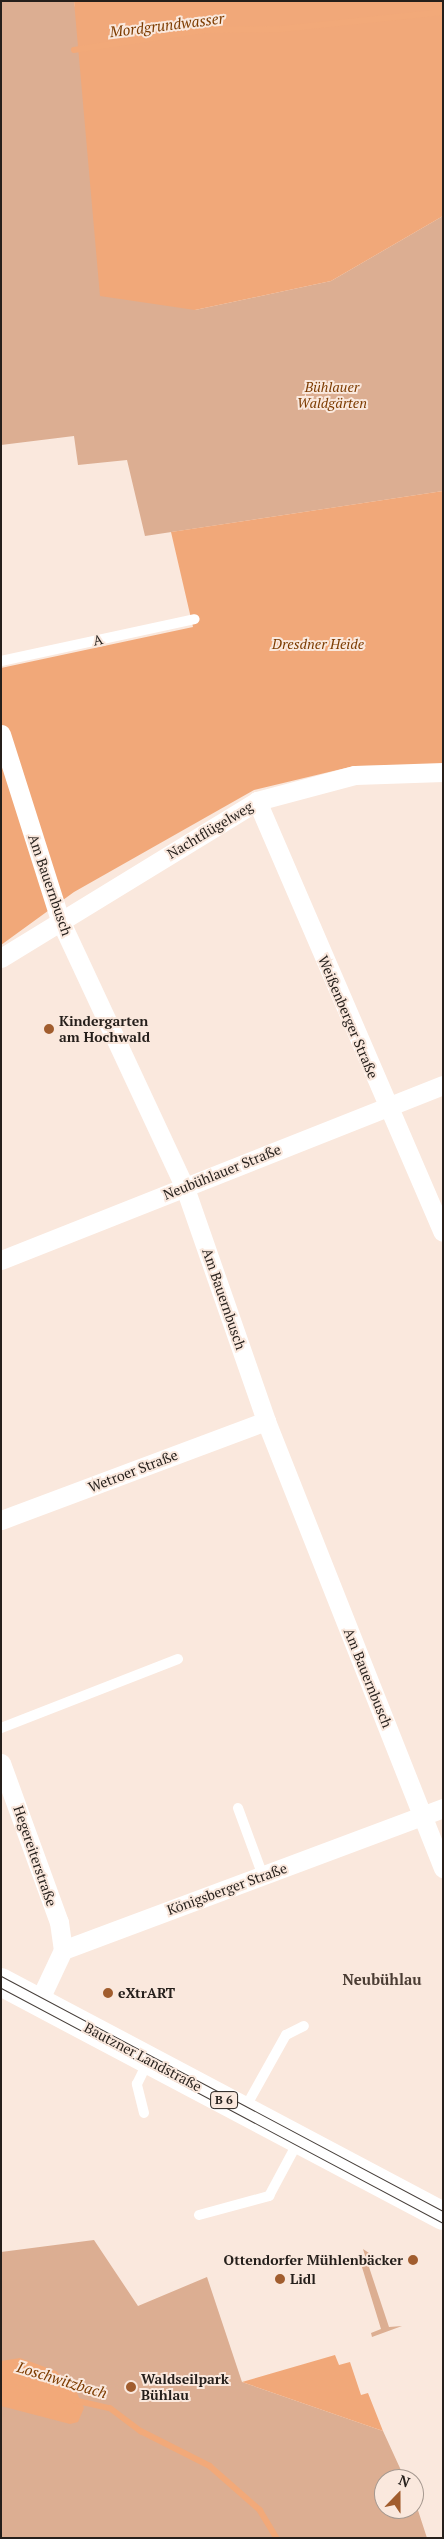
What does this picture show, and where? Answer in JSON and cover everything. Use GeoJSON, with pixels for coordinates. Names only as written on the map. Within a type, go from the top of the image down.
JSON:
{"type":"FeatureCollection","features":[{"type":"Feature","properties":{"kind":"main road","name":"Bautzner Landstraße"},"geometry":{"type":"LineString","coordinates":[[1,1982],[443,2216]]}},
{"type":"Feature","properties":{"kind":"street","name":"Am Bauernbusch"},"geometry":{"type":"LineString","coordinates":[[1,734],[60,920],[185,1188],[266,1421],[443,1868]]}},
{"type":"Feature","properties":{"kind":"street","name":"Nachtflügelweg"},"geometry":{"type":"LineString","coordinates":[[1,958],[60,920],[257,801],[355,775],[443,772]]}},
{"type":"Feature","properties":{"kind":"street","name":"Weißenberger Straße"},"geometry":{"type":"LineString","coordinates":[[257,801],[386,1106],[443,1232]]}},
{"type":"Feature","properties":{"kind":"street","name":"Neubühlauer Straße"},"geometry":{"type":"LineString","coordinates":[[1,1260],[443,1085]]}},
{"type":"Feature","properties":{"kind":"street","name":"Wetroer Straße"},"geometry":{"type":"LineString","coordinates":[[1,1520],[266,1421]]}},
{"type":"Feature","properties":{"kind":"street","name":"Hegereiterstraße"},"geometry":{"type":"LineString","coordinates":[[1,1762],[56,1914],[63,1950]]}},
{"type":"Feature","properties":{"kind":"street","name":"Königsberger Straße"},"geometry":{"type":"LineString","coordinates":[[63,1950],[443,1808]]}},
{"type":"Feature","properties":{"kind":"street"},"geometry":{"type":"LineString","coordinates":[[39,2001],[63,1950]]}},
{"type":"Feature","properties":{"kind":"lane","name":"A"},"geometry":{"type":"LineString","coordinates":[[1,661],[195,619]]}},
{"type":"Feature","properties":{"kind":"lane"},"geometry":{"type":"LineString","coordinates":[[1,1728],[178,1659]]}},
{"type":"Feature","properties":{"kind":"lane"},"geometry":{"type":"LineString","coordinates":[[238,1808],[263,1876]]}},
{"type":"Feature","properties":{"kind":"lane"},"geometry":{"type":"LineString","coordinates":[[244,2111],[286,2034],[304,2026]]}},
{"type":"Feature","properties":{"kind":"lane"},"geometry":{"type":"LineString","coordinates":[[144,2114],[137,2084],[148,2060]]}},
{"type":"Feature","properties":{"kind":"lane"},"geometry":{"type":"LineString","coordinates":[[199,2215],[269,2196],[299,2141]]}},
{"type":"Feature","properties":{"kind":"green space","name":"Bühlauer Waldgärten"},"geometry":{"type":"Polygon","coordinates":[[[1,1],[74,1],[82,53],[195,310],[331,281],[443,216],[443,491],[145,536],[127,460],[78,465],[74,436],[1,445],[1,1]]]}},
{"type":"Feature","properties":{"kind":"green space"},"geometry":{"type":"Polygon","coordinates":[[[74,1],[443,1],[443,216],[331,281],[195,310],[100,296],[74,1]]]}},
{"type":"Feature","properties":{"kind":"green space","name":"Dresdner Heide"},"geometry":{"type":"Polygon","coordinates":[[[443,491],[443,765],[354,766],[254,790],[74,892],[1,945],[1,668],[193,627],[171,532],[443,491]]]}},
{"type":"Feature","properties":{"kind":"green space","name":"Waldseilpark Bühlau"},"geometry":{"type":"Polygon","coordinates":[[[94,2240],[138,2306],[207,2277],[242,2382],[383,2431],[400,2469],[374,2469],[374,2519],[421,2519],[427,2538],[1,2538],[1,2252],[94,2240]]]}},
{"type":"Feature","properties":{"kind":"green space"},"geometry":{"type":"Polygon","coordinates":[[[363,2249],[381,2261],[368,2264],[389,2327],[402,2326],[372,2337],[371,2333],[381,2329],[361,2264],[367,2262],[363,2249]]]}},
{"type":"Feature","properties":{"kind":"green space"},"geometry":{"type":"Polygon","coordinates":[[[335,2355],[339,2365],[350,2362],[361,2395],[368,2393],[383,2431],[242,2382],[335,2355]]]}},
{"type":"Feature","properties":{"kind":"water"},"geometry":{"type":"Polygon","coordinates":[[[20,2358],[56,2371],[77,2393],[84,2408],[78,2422],[70,2424],[1,2406],[1,2361],[20,2358]]]}},
{"type":"Feature","properties":{"kind":"waterway","name":"Mordgrundwasser"},"geometry":{"type":"LineString","coordinates":[[74,50],[205,30],[282,29],[443,12]]}},
{"type":"Feature","properties":{"kind":"waterway","name":"Loschwitzbach"},"geometry":{"type":"LineString","coordinates":[[74,2400],[110,2408],[141,2431],[210,2466],[260,2510],[277,2538]]}},
{"type":"Feature","properties":{"kind":"tram line"},"geometry":{"type":"LineString","coordinates":[[1,1976],[443,2211]]}},
{"type":"Feature","properties":{"kind":"tram line"},"geometry":{"type":"LineString","coordinates":[[1,1988],[443,2223]]}},
{"type":"Feature","properties":{"kind":"place","name":"Kindergarten am Hochwald"},"geometry":{"type":"Point","coordinates":[49,1029]}},
{"type":"Feature","properties":{"kind":"place","name":"eXtrART"},"geometry":{"type":"Point","coordinates":[108,1993]}},
{"type":"Feature","properties":{"kind":"place","name":"Ottendorfer Mühlenbäcker"},"geometry":{"type":"Point","coordinates":[413,2260]}},
{"type":"Feature","properties":{"kind":"place","name":"Lidl"},"geometry":{"type":"Point","coordinates":[280,2279]}},
{"type":"Feature","properties":{"kind":"place","name":"Waldseilpark Bühlau"},"geometry":{"type":"Point","coordinates":[131,2387]}},
{"type":"Feature","properties":{"kind":"district","name":"Neubühlau"},"geometry":{"type":"Point","coordinates":[382,1980]}}]}
